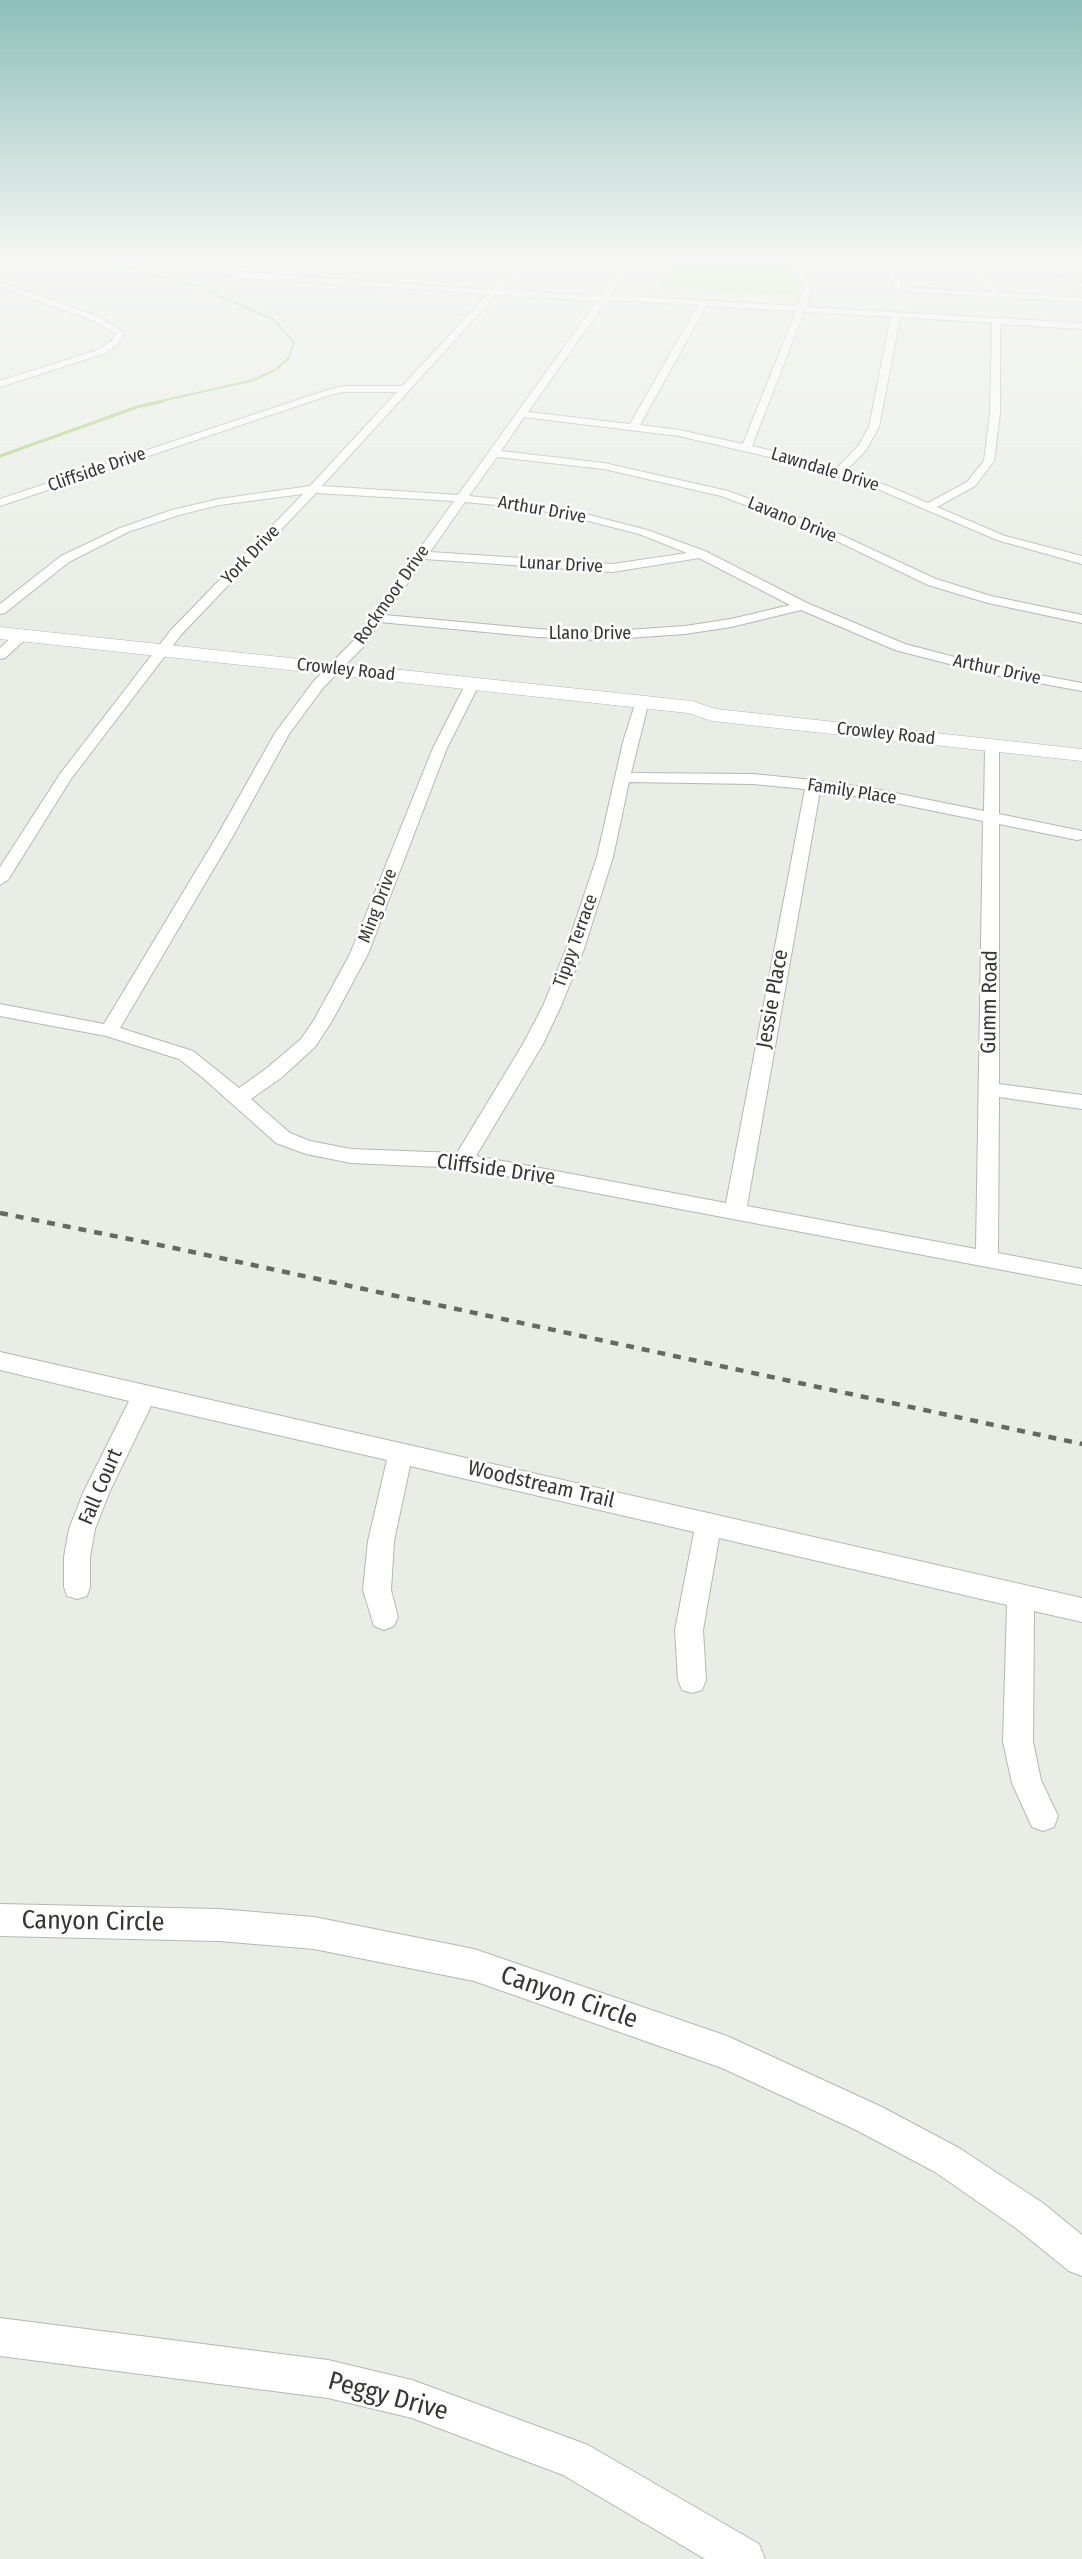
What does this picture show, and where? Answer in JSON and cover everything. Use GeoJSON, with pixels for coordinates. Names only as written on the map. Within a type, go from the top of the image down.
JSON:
{"type":"FeatureCollection","features":[{"type":"Feature","properties":{"kind":"main road","name":"Crowley Road"},"geometry":{"type":"LineString","coordinates":[[0,633],[692,707],[711,704],[783,706],[1082,736]]}},
{"type":"Feature","properties":{"kind":"main road","name":"Crowley Road"},"geometry":{"type":"LineString","coordinates":[[692,707],[712,715],[1082,755]]}},
{"type":"Feature","properties":{"kind":"street"},"geometry":{"type":"LineString","coordinates":[[0,384],[21,377]]}},
{"type":"Feature","properties":{"kind":"street","name":"York Drive"},"geometry":{"type":"LineString","coordinates":[[0,880],[94,737],[165,650],[176,633],[263,544],[415,377]]}},
{"type":"Feature","properties":{"kind":"street","name":"Rockmoor Drive"},"geometry":{"type":"LineString","coordinates":[[109,1031],[225,836],[282,733],[318,685],[359,643],[548,377]]}},
{"type":"Feature","properties":{"kind":"street"},"geometry":{"type":"LineString","coordinates":[[634,426],[661,377]]}},
{"type":"Feature","properties":{"kind":"street"},"geometry":{"type":"LineString","coordinates":[[747,447],[774,377]]}},
{"type":"Feature","properties":{"kind":"street"},"geometry":{"type":"LineString","coordinates":[[839,472],[862,448],[874,427],[885,377]]}},
{"type":"Feature","properties":{"kind":"street"},"geometry":{"type":"LineString","coordinates":[[928,507],[971,484],[989,461],[995,413],[995,377]]}},
{"type":"Feature","properties":{"kind":"street","name":"Cliffside Drive"},"geometry":{"type":"LineString","coordinates":[[0,503],[327,393],[355,389],[404,389]]}},
{"type":"Feature","properties":{"kind":"street","name":"Lawndale Drive"},"geometry":{"type":"LineString","coordinates":[[522,414],[634,426],[747,447],[839,472],[1001,538],[1082,560]]}},
{"type":"Feature","properties":{"kind":"street","name":"Lavano Drive"},"geometry":{"type":"LineString","coordinates":[[493,453],[604,466],[724,493],[820,529],[932,582],[988,599],[1082,619]]}},
{"type":"Feature","properties":{"kind":"street","name":"Arthur Drive"},"geometry":{"type":"LineString","coordinates":[[0,610],[65,559],[124,530],[219,502],[251,496],[312,490],[460,498],[527,505],[574,514],[643,532],[701,554],[847,627],[920,653],[984,669],[1082,687]]}},
{"type":"Feature","properties":{"kind":"street","name":"Lunar Drive"},"geometry":{"type":"LineString","coordinates":[[420,555],[613,568],[701,554]]}},
{"type":"Feature","properties":{"kind":"street","name":"Llano Drive"},"geometry":{"type":"LineString","coordinates":[[376,618],[537,633],[598,636],[685,630],[731,623],[802,606]]}},
{"type":"Feature","properties":{"kind":"street"},"geometry":{"type":"LineString","coordinates":[[0,656],[22,635]]}},
{"type":"Feature","properties":{"kind":"street","name":"Ming Drive"},"geometry":{"type":"LineString","coordinates":[[239,1098],[274,1073],[308,1043],[324,1021],[359,954],[440,748],[473,683]]}},
{"type":"Feature","properties":{"kind":"street","name":"Tippy Terrace"},"geometry":{"type":"LineString","coordinates":[[463,1161],[533,1044],[552,1006],[575,949],[605,857],[630,742],[642,702]]}},
{"type":"Feature","properties":{"kind":"street","name":"Gumm Road"},"geometry":{"type":"LineString","coordinates":[[987,1259],[992,745]]}},
{"type":"Feature","properties":{"kind":"street","name":"Family Place"},"geometry":{"type":"LineString","coordinates":[[624,777],[753,779],[813,785],[875,794],[1077,836]]}},
{"type":"Feature","properties":{"kind":"street","name":"Jessie Place"},"geometry":{"type":"LineString","coordinates":[[735,1212],[813,785]]}},
{"type":"Feature","properties":{"kind":"street","name":"Cliffside Drive"},"geometry":{"type":"LineString","coordinates":[[0,1010],[109,1031],[186,1055],[283,1138],[306,1147],[351,1156],[463,1161],[1082,1277]]}},
{"type":"Feature","properties":{"kind":"street"},"geometry":{"type":"LineString","coordinates":[[989,1089],[1082,1102]]}},
{"type":"Feature","properties":{"kind":"street","name":"Woodstream Trail"},"geometry":{"type":"LineString","coordinates":[[0,1361],[1082,1610]]}},
{"type":"Feature","properties":{"kind":"street","name":"Fall Court"},"geometry":{"type":"LineString","coordinates":[[77,1587],[77,1557],[82,1529],[96,1493],[145,1393]]}},
{"type":"Feature","properties":{"kind":"street"},"geometry":{"type":"LineString","coordinates":[[384,1617],[377,1590],[381,1541],[401,1452]]}},
{"type":"Feature","properties":{"kind":"street"},"geometry":{"type":"LineString","coordinates":[[693,1680],[689,1630],[709,1524]]}},
{"type":"Feature","properties":{"kind":"street"},"geometry":{"type":"LineString","coordinates":[[1021,1596],[1018,1742],[1027,1782],[1043,1816]]}},
{"type":"Feature","properties":{"kind":"street","name":"Canyon Circle"},"geometry":{"type":"LineString","coordinates":[[0,1920],[219,1925],[314,1933],[474,1965],[727,2053],[870,2119],[947,2160],[1030,2216],[1082,2258]]}},
{"type":"Feature","properties":{"kind":"street","name":"Peggy Drive"},"geometry":{"type":"LineString","coordinates":[[0,2337],[328,2379],[412,2398],[574,2459],[744,2559]]}},
{"type":"Feature","properties":{"kind":"waterway"},"geometry":{"type":"LineString","coordinates":[[157,402],[259,377]]}},
{"type":"Feature","properties":{"kind":"waterway"},"geometry":{"type":"LineString","coordinates":[[0,456],[137,407],[163,401]]}},
{"type":"Feature","properties":{"kind":"railway"},"geometry":{"type":"LineString","coordinates":[[0,1213],[174,1248],[1082,1444]]}}]}
